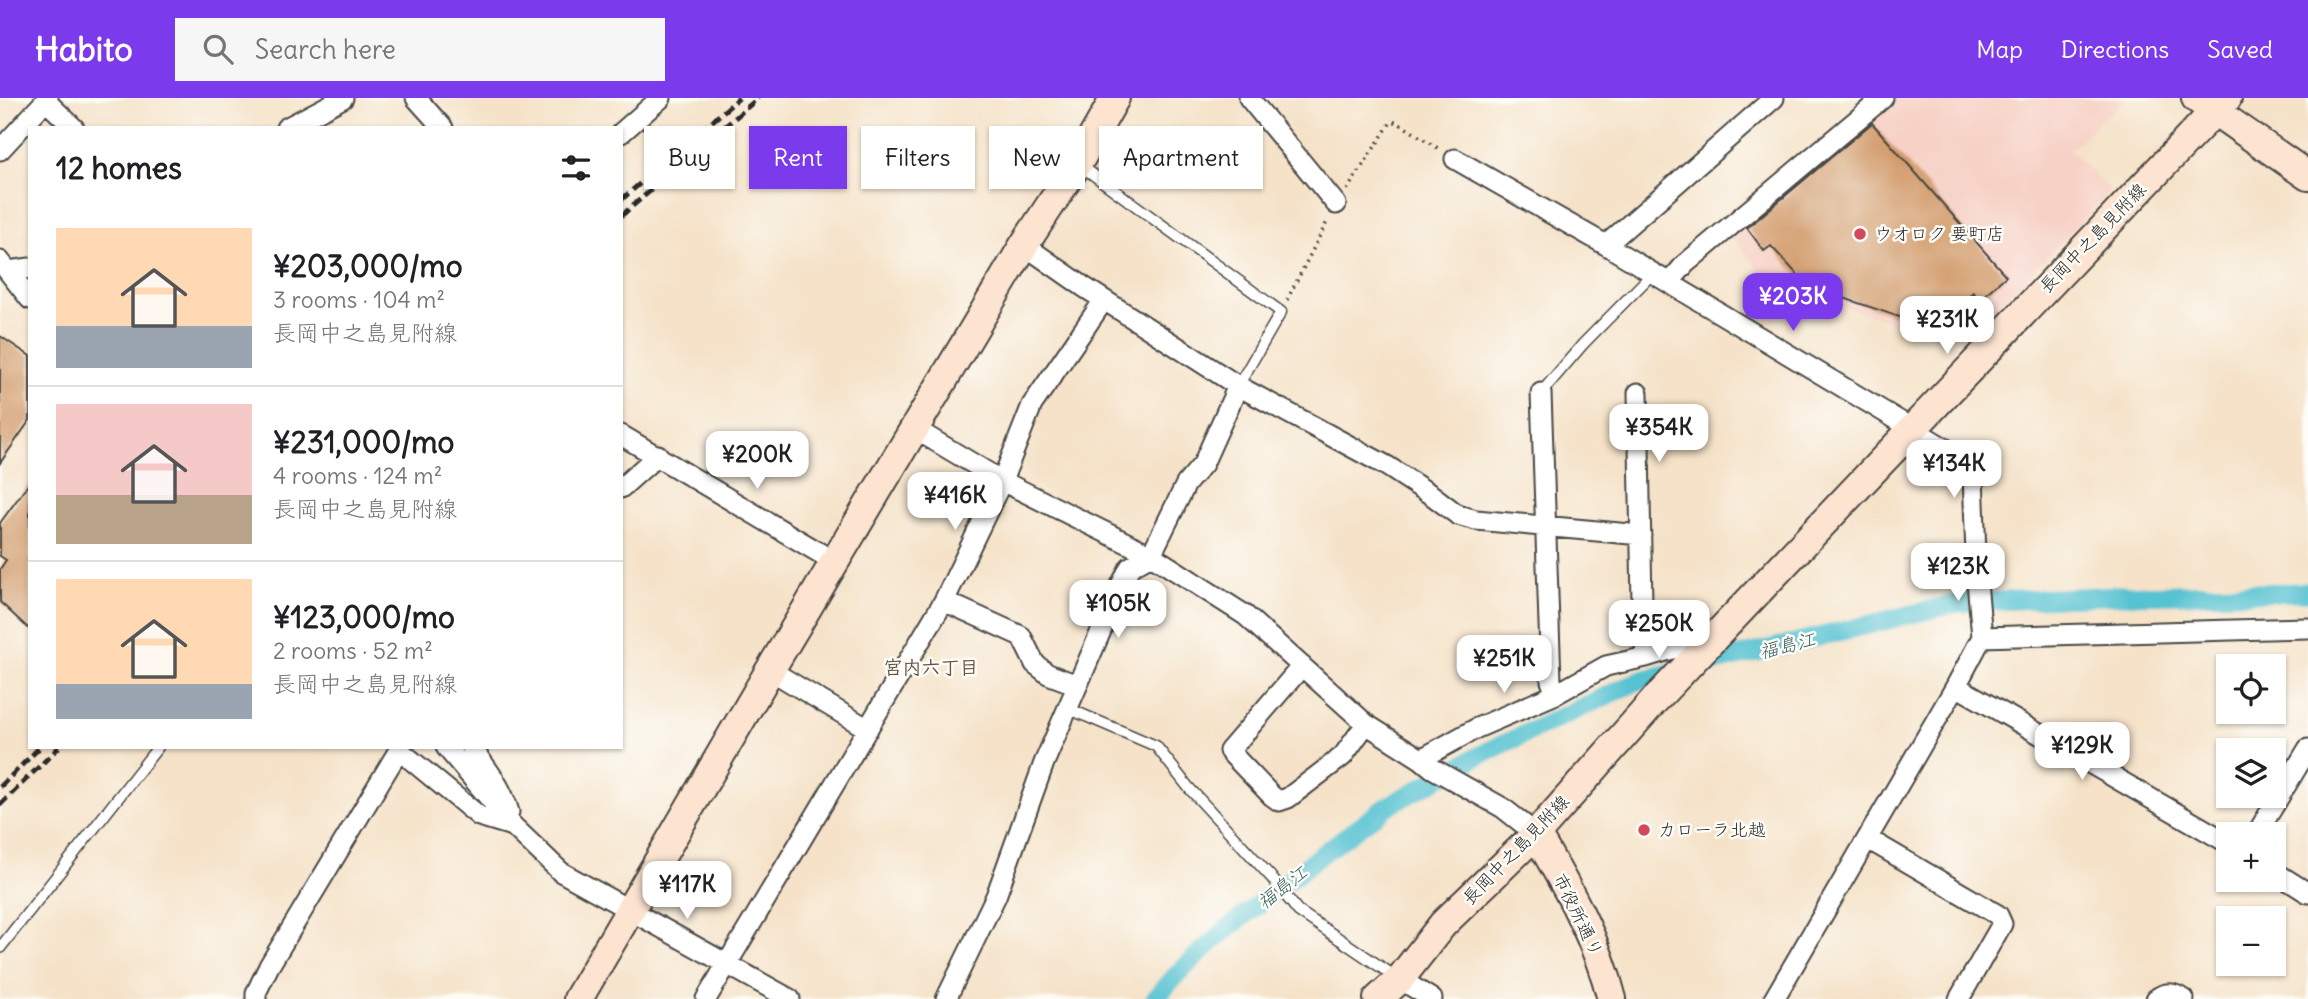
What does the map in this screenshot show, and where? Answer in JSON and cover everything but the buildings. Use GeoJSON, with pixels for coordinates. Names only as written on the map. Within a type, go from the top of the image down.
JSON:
{"type":"FeatureCollection","features":[{"type":"Feature","properties":{"kind":"street"},"geometry":{"type":"LineString","coordinates":[[290,126],[343,98]]}},
{"type":"Feature","properties":{"kind":"street"},"geometry":{"type":"LineString","coordinates":[[416,98],[441,126]]}},
{"type":"Feature","properties":{"kind":"street"},"geometry":{"type":"LineString","coordinates":[[623,131],[661,98]]}},
{"type":"Feature","properties":{"kind":"street"},"geometry":{"type":"LineString","coordinates":[[1085,151],[1115,98]]}},
{"type":"Feature","properties":{"kind":"street"},"geometry":{"type":"LineString","coordinates":[[1249,98],[1336,204]]}},
{"type":"Feature","properties":{"kind":"street"},"geometry":{"type":"LineString","coordinates":[[1606,245],[1774,98]]}},
{"type":"Feature","properties":{"kind":"street"},"geometry":{"type":"LineString","coordinates":[[1661,279],[1685,264],[1883,98]]}},
{"type":"Feature","properties":{"kind":"street"},"geometry":{"type":"LineString","coordinates":[[0,150],[47,99],[72,126]]}},
{"type":"Feature","properties":{"kind":"street"},"geometry":{"type":"LineString","coordinates":[[2213,102],[2308,176]]}},
{"type":"Feature","properties":{"kind":"street","name":"長岡中之島見附線"},"geometry":{"type":"LineString","coordinates":[[1378,999],[1400,979],[1443,924],[1536,834],[1654,701],[1913,429],[2213,102]]}},
{"type":"Feature","properties":{"kind":"street"},"geometry":{"type":"LineString","coordinates":[[1455,159],[1606,245],[1966,461],[1973,475],[1981,629],[1956,686],[1774,999]]}},
{"type":"Feature","properties":{"kind":"street"},"geometry":{"type":"LineString","coordinates":[[578,999],[770,670],[1024,245],[1061,189]]}},
{"type":"Feature","properties":{"kind":"street"},"geometry":{"type":"LineString","coordinates":[[1024,245],[1238,386],[1387,467],[1466,519],[1641,535]]}},
{"type":"Feature","properties":{"kind":"street"},"geometry":{"type":"LineString","coordinates":[[4,266],[28,268]]}},
{"type":"Feature","properties":{"kind":"street"},"geometry":{"type":"LineString","coordinates":[[4,266],[28,297]]}},
{"type":"Feature","properties":{"kind":"street"},"geometry":{"type":"LineString","coordinates":[[706,999],[944,601],[1002,481],[1032,404],[1104,300]]}},
{"type":"Feature","properties":{"kind":"street"},"geometry":{"type":"LineString","coordinates":[[946,999],[996,895],[1044,763],[1130,566],[1151,555],[1186,484],[1203,464],[1238,386]]}},
{"type":"Feature","properties":{"kind":"street"},"geometry":{"type":"LineString","coordinates":[[1541,393],[1551,681],[1556,694]]}},
{"type":"Feature","properties":{"kind":"street"},"geometry":{"type":"LineString","coordinates":[[1638,393],[1646,657]]}},
{"type":"Feature","properties":{"kind":"street"},"geometry":{"type":"LineString","coordinates":[[915,429],[1002,481],[1151,555],[1245,615],[1366,724],[1471,792],[1503,808],[1536,834]]}},
{"type":"Feature","properties":{"kind":"street"},"geometry":{"type":"LineString","coordinates":[[623,436],[835,562]]}},
{"type":"Feature","properties":{"kind":"street"},"geometry":{"type":"LineString","coordinates":[[623,486],[658,455]]}},
{"type":"Feature","properties":{"kind":"street"},"geometry":{"type":"LineString","coordinates":[[944,601],[1021,636],[1035,664],[1048,674],[1077,685]]}},
{"type":"Feature","properties":{"kind":"street"},"geometry":{"type":"LineString","coordinates":[[1981,629],[2308,628]]}},
{"type":"Feature","properties":{"kind":"street"},"geometry":{"type":"LineString","coordinates":[[1427,764],[1477,728],[1556,694],[1606,666],[1708,645]]}},
{"type":"Feature","properties":{"kind":"street"},"geometry":{"type":"LineString","coordinates":[[1301,666],[1228,751],[1272,796],[1279,801],[1288,797],[1343,756],[1366,724]]}},
{"type":"Feature","properties":{"kind":"street"},"geometry":{"type":"LineString","coordinates":[[770,670],[868,729]]}},
{"type":"Feature","properties":{"kind":"street"},"geometry":{"type":"LineString","coordinates":[[1956,686],[2216,836]]}},
{"type":"Feature","properties":{"kind":"street"},"geometry":{"type":"LineString","coordinates":[[448,749],[513,826],[561,872],[790,999]]}},
{"type":"Feature","properties":{"kind":"street"},"geometry":{"type":"LineString","coordinates":[[472,749],[505,800],[513,826]]}},
{"type":"Feature","properties":{"kind":"street"},"geometry":{"type":"LineString","coordinates":[[2264,822],[2308,749]]}},
{"type":"Feature","properties":{"kind":"street"},"geometry":{"type":"LineString","coordinates":[[256,999],[256,993],[269,966],[398,750],[479,816],[513,826]]}},
{"type":"Feature","properties":{"kind":"street","name":"市役所通り"},"geometry":{"type":"LineString","coordinates":[[1536,834],[1592,937],[1612,999]]}},
{"type":"Feature","properties":{"kind":"street"},"geometry":{"type":"LineString","coordinates":[[1868,839],[1998,915],[2002,924],[1959,999]]}},
{"type":"Feature","properties":{"kind":"street"},"geometry":{"type":"LineString","coordinates":[[2286,879],[2308,893]]}},
{"type":"Feature","properties":{"kind":"street"},"geometry":{"type":"LineString","coordinates":[[1400,979],[1432,999]]}},
{"type":"Feature","properties":{"kind":"street"},"geometry":{"type":"LineString","coordinates":[[2156,999],[2161,995],[2173,993],[2184,999]]}},
{"type":"Feature","properties":{"kind":"lane"},"geometry":{"type":"LineString","coordinates":[[1085,168],[1281,312],[1238,386]]}},
{"type":"Feature","properties":{"kind":"lane"},"geometry":{"type":"LineString","coordinates":[[1541,393],[1583,344],[1661,279]]}},
{"type":"Feature","properties":{"kind":"lane"},"geometry":{"type":"LineString","coordinates":[[1068,708],[1156,746],[1189,788],[1271,877],[1298,911],[1400,979]]}},
{"type":"Feature","properties":{"kind":"lane"},"geometry":{"type":"LineString","coordinates":[[0,948],[156,749]]}},
{"type":"Feature","properties":{"kind":"path"},"geometry":{"type":"LineString","coordinates":[[1281,312],[1336,204],[1391,122],[1397,122],[1455,159]]}},
{"type":"Feature","properties":{"kind":"shaded area"},"geometry":{"type":"Polygon","coordinates":[[[1892,98],[2127,98],[2069,150],[2111,191],[1987,318],[1977,309],[1945,340],[1768,280],[1730,234],[1892,98]]]}},
{"type":"Feature","properties":{"kind":"waterway","name":"福島江"},"geometry":{"type":"LineString","coordinates":[[1155,999],[1177,974],[1221,934],[1386,807],[1480,755],[1638,681],[1957,603],[2120,595],[2308,592]]}},
{"type":"Feature","properties":{"kind":"railway"},"geometry":{"type":"LineString","coordinates":[[623,198],[739,98]]}},
{"type":"Feature","properties":{"kind":"railway"},"geometry":{"type":"LineString","coordinates":[[623,214],[758,98]]}},
{"type":"Feature","properties":{"kind":"railway"},"geometry":{"type":"LineString","coordinates":[[0,787],[38,749]]}},
{"type":"Feature","properties":{"kind":"railway"},"geometry":{"type":"LineString","coordinates":[[0,805],[57,749]]}},
{"type":"Feature","properties":{"kind":"place","name":"ウオロク 要町店"},"geometry":{"type":"Point","coordinates":[1860,234]}},
{"type":"Feature","properties":{"kind":"place","name":"カローラ北越"},"geometry":{"type":"Point","coordinates":[1644,830]}},
{"type":"Feature","properties":{"kind":"district","name":"宮内六丁目"},"geometry":{"type":"Point","coordinates":[931,667]}}]}
